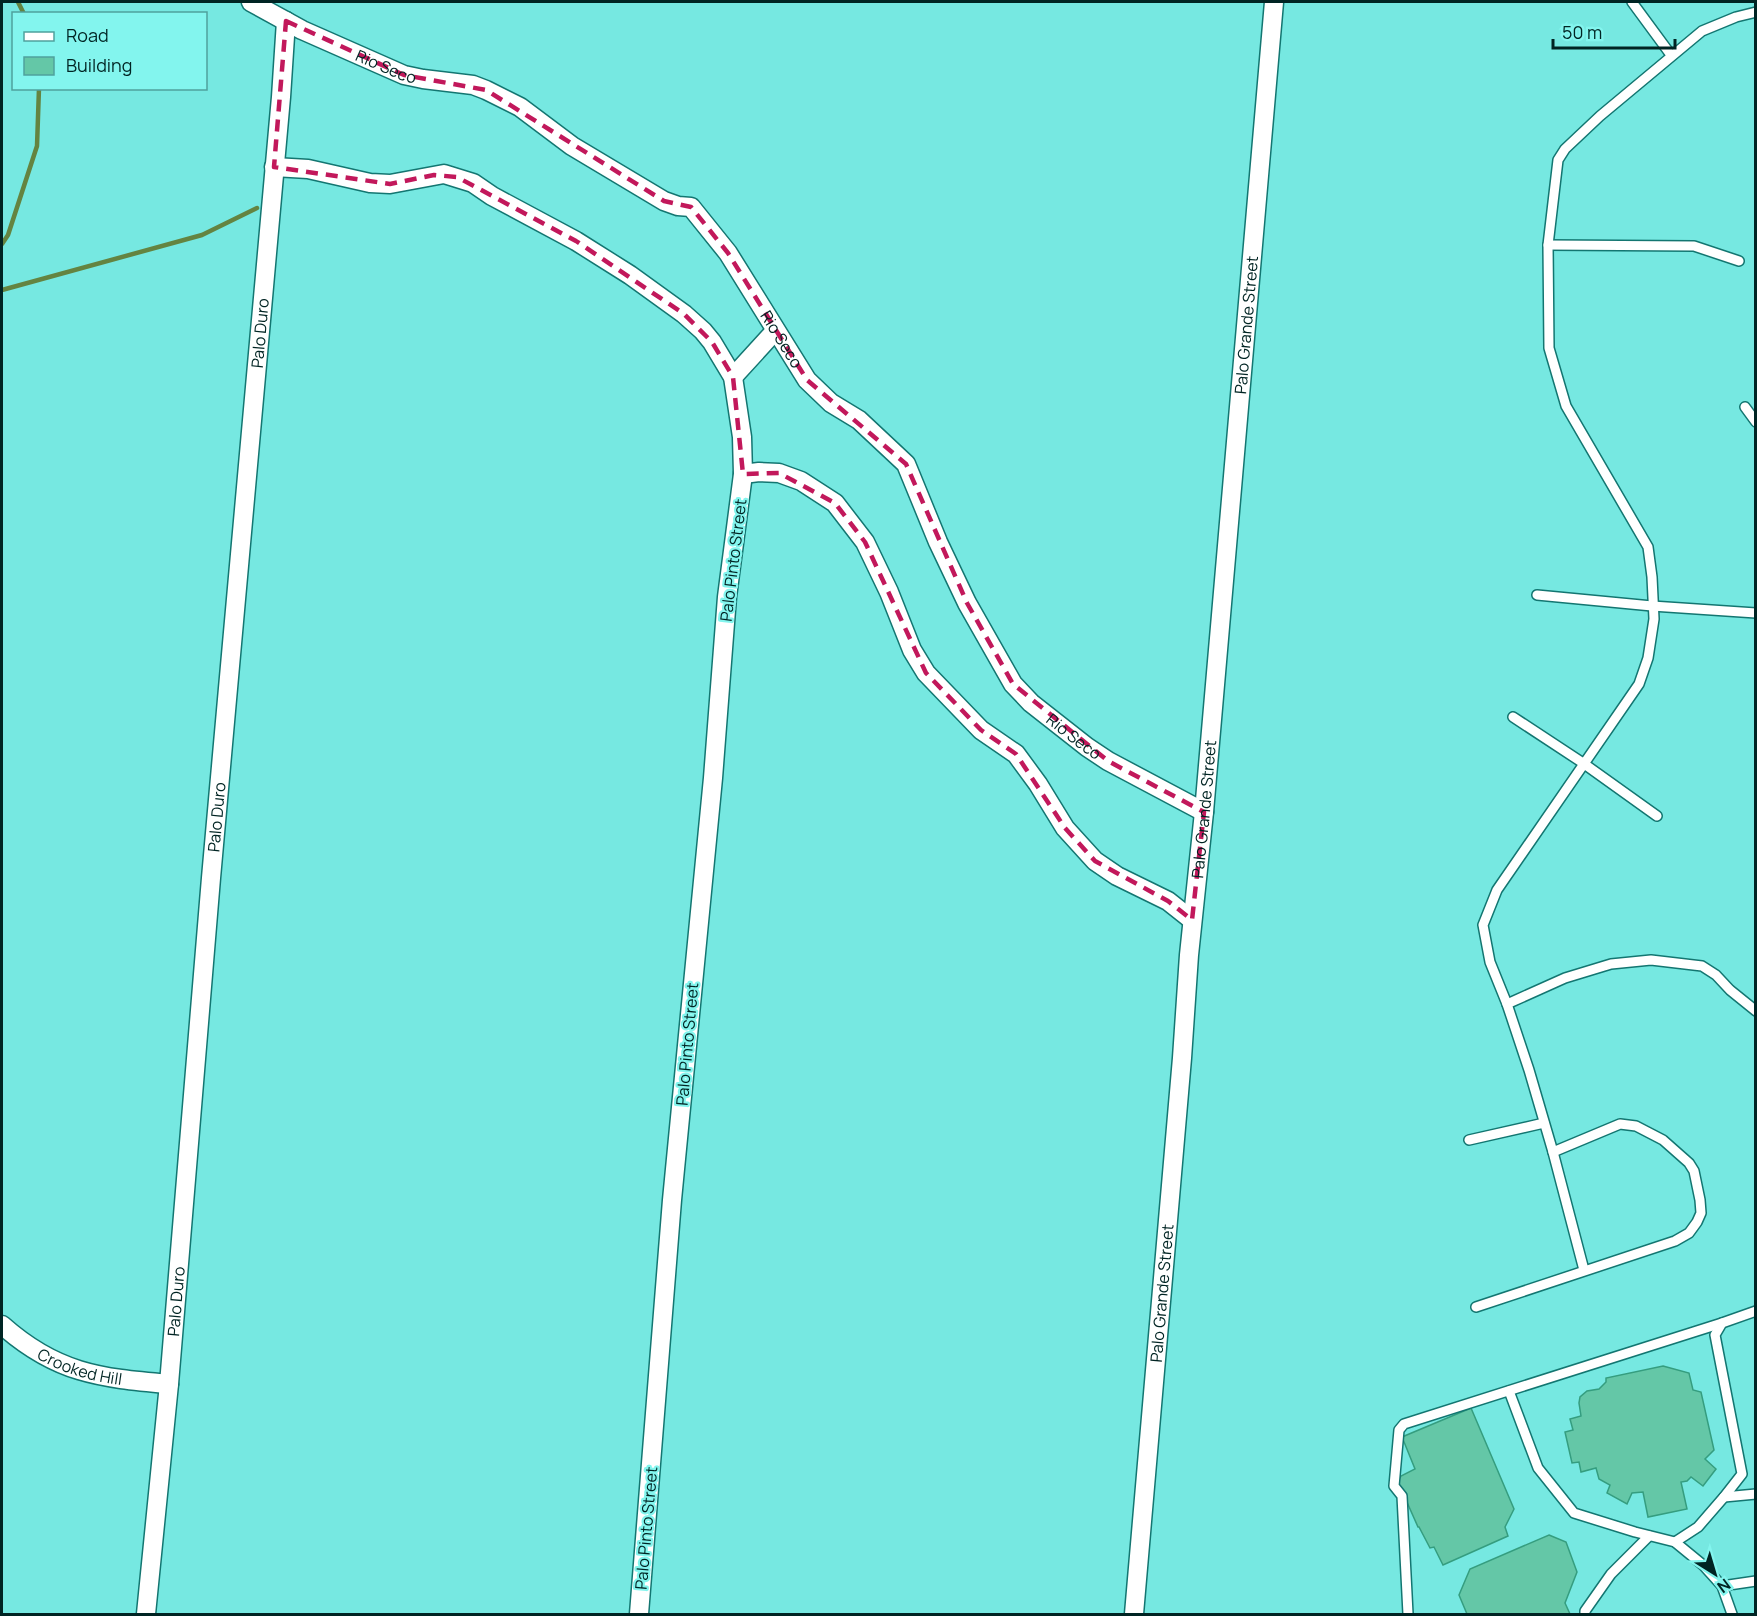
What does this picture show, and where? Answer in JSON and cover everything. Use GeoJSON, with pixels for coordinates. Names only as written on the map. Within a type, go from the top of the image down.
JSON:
{"type":"FeatureCollection","features":[{"type":"Feature","properties":{"kind":"street","name":"Rio Seco"},"geometry":{"type":"LineString","coordinates":[[251,2],[286,21],[404,75],[473,85],[486,90],[520,106],[572,146],[664,201],[678,206],[691,207],[728,253],[807,380],[831,403],[859,420],[906,464],[967,603],[1013,684],[1031,703],[1094,752],[1204,812]]}},
{"type":"Feature","properties":{"kind":"street","name":"Palo Grande Street"},"geometry":{"type":"LineString","coordinates":[[1134,1614],[1192,920],[1204,812],[1274,2]]}},
{"type":"Feature","properties":{"kind":"street","name":"Palo Duro"},"geometry":{"type":"LineString","coordinates":[[146,1614],[169,1384],[286,21]]}},
{"type":"Feature","properties":{"kind":"street"},"geometry":{"type":"LineString","coordinates":[[274,167],[308,169],[369,183],[390,184],[444,174],[473,183],[492,196],[576,241],[630,275],[684,314],[712,342],[733,377],[742,437],[743,474],[759,472],[779,474],[801,481],[835,503],[865,542],[889,592],[912,650],[926,673],[981,730],[1016,754],[1065,828],[1095,861],[1117,876],[1156,894],[1192,920]]}},
{"type":"Feature","properties":{"kind":"street"},"geometry":{"type":"LineString","coordinates":[[733,377],[775,331]]}},
{"type":"Feature","properties":{"kind":"street","name":"Palo Pinto Street"},"geometry":{"type":"LineString","coordinates":[[639,1614],[671,1212],[713,778],[727,597],[743,474]]}},
{"type":"Feature","properties":{"kind":"street","name":"Crooked Hill"},"geometry":{"type":"LineString","coordinates":[[2,1325],[35,1351],[73,1369],[114,1379],[169,1384]]}},
{"type":"Feature","properties":{"kind":"lane"},"geometry":{"type":"LineString","coordinates":[[1632,2],[1671,55]]}},
{"type":"Feature","properties":{"kind":"lane"},"geometry":{"type":"LineString","coordinates":[[1584,1270],[1553,1152],[1507,1004],[1490,962],[1483,925],[1497,890],[1639,684],[1648,658],[1654,619],[1652,577],[1647,548],[1566,406],[1549,348],[1548,245],[1558,160],[1565,149],[1671,55],[1702,31],[1755,12]]}},
{"type":"Feature","properties":{"kind":"lane"},"geometry":{"type":"LineString","coordinates":[[1548,245],[1694,246],[1739,261]]}},
{"type":"Feature","properties":{"kind":"lane"},"geometry":{"type":"LineString","coordinates":[[1745,406],[1755,422]]}},
{"type":"Feature","properties":{"kind":"lane"},"geometry":{"type":"LineString","coordinates":[[1537,595],[1755,613]]}},
{"type":"Feature","properties":{"kind":"lane"},"geometry":{"type":"LineString","coordinates":[[1513,717],[1657,816]]}},
{"type":"Feature","properties":{"kind":"lane"},"geometry":{"type":"LineString","coordinates":[[1507,1004],[1565,978],[1611,964],[1651,960],[1702,966],[1716,975],[1755,1011]]}},
{"type":"Feature","properties":{"kind":"lane"},"geometry":{"type":"LineString","coordinates":[[1469,1140],[1544,1123]]}},
{"type":"Feature","properties":{"kind":"lane"},"geometry":{"type":"LineString","coordinates":[[1476,1307],[1675,1241],[1689,1233],[1701,1213],[1694,1171],[1689,1163],[1649,1131],[1620,1124],[1553,1152]]}},
{"type":"Feature","properties":{"kind":"lane"},"geometry":{"type":"LineString","coordinates":[[1408,1614],[1402,1496],[1394,1486],[1399,1430],[1404,1424],[1755,1311]]}},
{"type":"Feature","properties":{"kind":"lane"},"geometry":{"type":"LineString","coordinates":[[1675,1542],[1698,1527],[1742,1474],[1715,1335],[1722,1323]]}},
{"type":"Feature","properties":{"kind":"lane"},"geometry":{"type":"LineString","coordinates":[[1509,1391],[1538,1468],[1574,1512],[1675,1542],[1703,1564],[1722,1586],[1732,1614]]}},
{"type":"Feature","properties":{"kind":"lane"},"geometry":{"type":"LineString","coordinates":[[1724,1497],[1755,1494]]}},
{"type":"Feature","properties":{"kind":"lane"},"geometry":{"type":"LineString","coordinates":[[1585,1614],[1611,1574],[1649,1536]]}},
{"type":"Feature","properties":{"kind":"lane"},"geometry":{"type":"LineString","coordinates":[[1722,1586],[1755,1581]]}},
{"type":"Feature","properties":{"kind":"highlighted area"},"geometry":{"type":"Polygon","coordinates":[[[286,21],[404,75],[486,90],[664,201],[691,207],[728,253],[807,380],[906,464],[967,603],[1013,684],[1108,761],[1204,812],[1192,920],[1168,901],[1095,861],[1065,828],[1016,754],[981,730],[926,673],[865,542],[835,503],[779,473],[743,474],[733,377],[712,342],[684,314],[576,241],[457,177],[434,175],[390,184],[274,167],[286,21]]]}},
{"type":"Feature","properties":{"kind":"building"},"geometry":{"type":"Polygon","coordinates":[[[1663,1366],[1689,1373],[1693,1390],[1701,1392],[1714,1450],[1705,1459],[1716,1469],[1703,1486],[1691,1477],[1681,1482],[1687,1509],[1648,1517],[1643,1492],[1632,1493],[1627,1504],[1607,1493],[1610,1485],[1599,1479],[1596,1468],[1581,1472],[1579,1462],[1572,1463],[1565,1432],[1573,1430],[1570,1419],[1581,1416],[1580,1397],[1587,1391],[1599,1389],[1606,1382],[1606,1378],[1663,1366]]]}},
{"type":"Feature","properties":{"kind":"building"},"geometry":{"type":"Polygon","coordinates":[[[1471,1408],[1514,1509],[1505,1527],[1508,1536],[1443,1565],[1434,1547],[1430,1548],[1418,1527],[1398,1482],[1401,1476],[1415,1469],[1402,1437],[1471,1408]]]}},
{"type":"Feature","properties":{"kind":"building"},"geometry":{"type":"Polygon","coordinates":[[[1549,1535],[1566,1542],[1577,1572],[1565,1603],[1570,1614],[1467,1614],[1459,1595],[1470,1569],[1549,1535]]]}},
{"type":"Feature","properties":{"kind":"waterway"},"geometry":{"type":"LineString","coordinates":[[18,2],[23,12]]}},
{"type":"Feature","properties":{"kind":"waterway"},"geometry":{"type":"LineString","coordinates":[[2,244],[8,235],[37,146],[39,90]]}},
{"type":"Feature","properties":{"kind":"waterway"},"geometry":{"type":"LineString","coordinates":[[2,290],[202,235],[257,208]]}}]}
